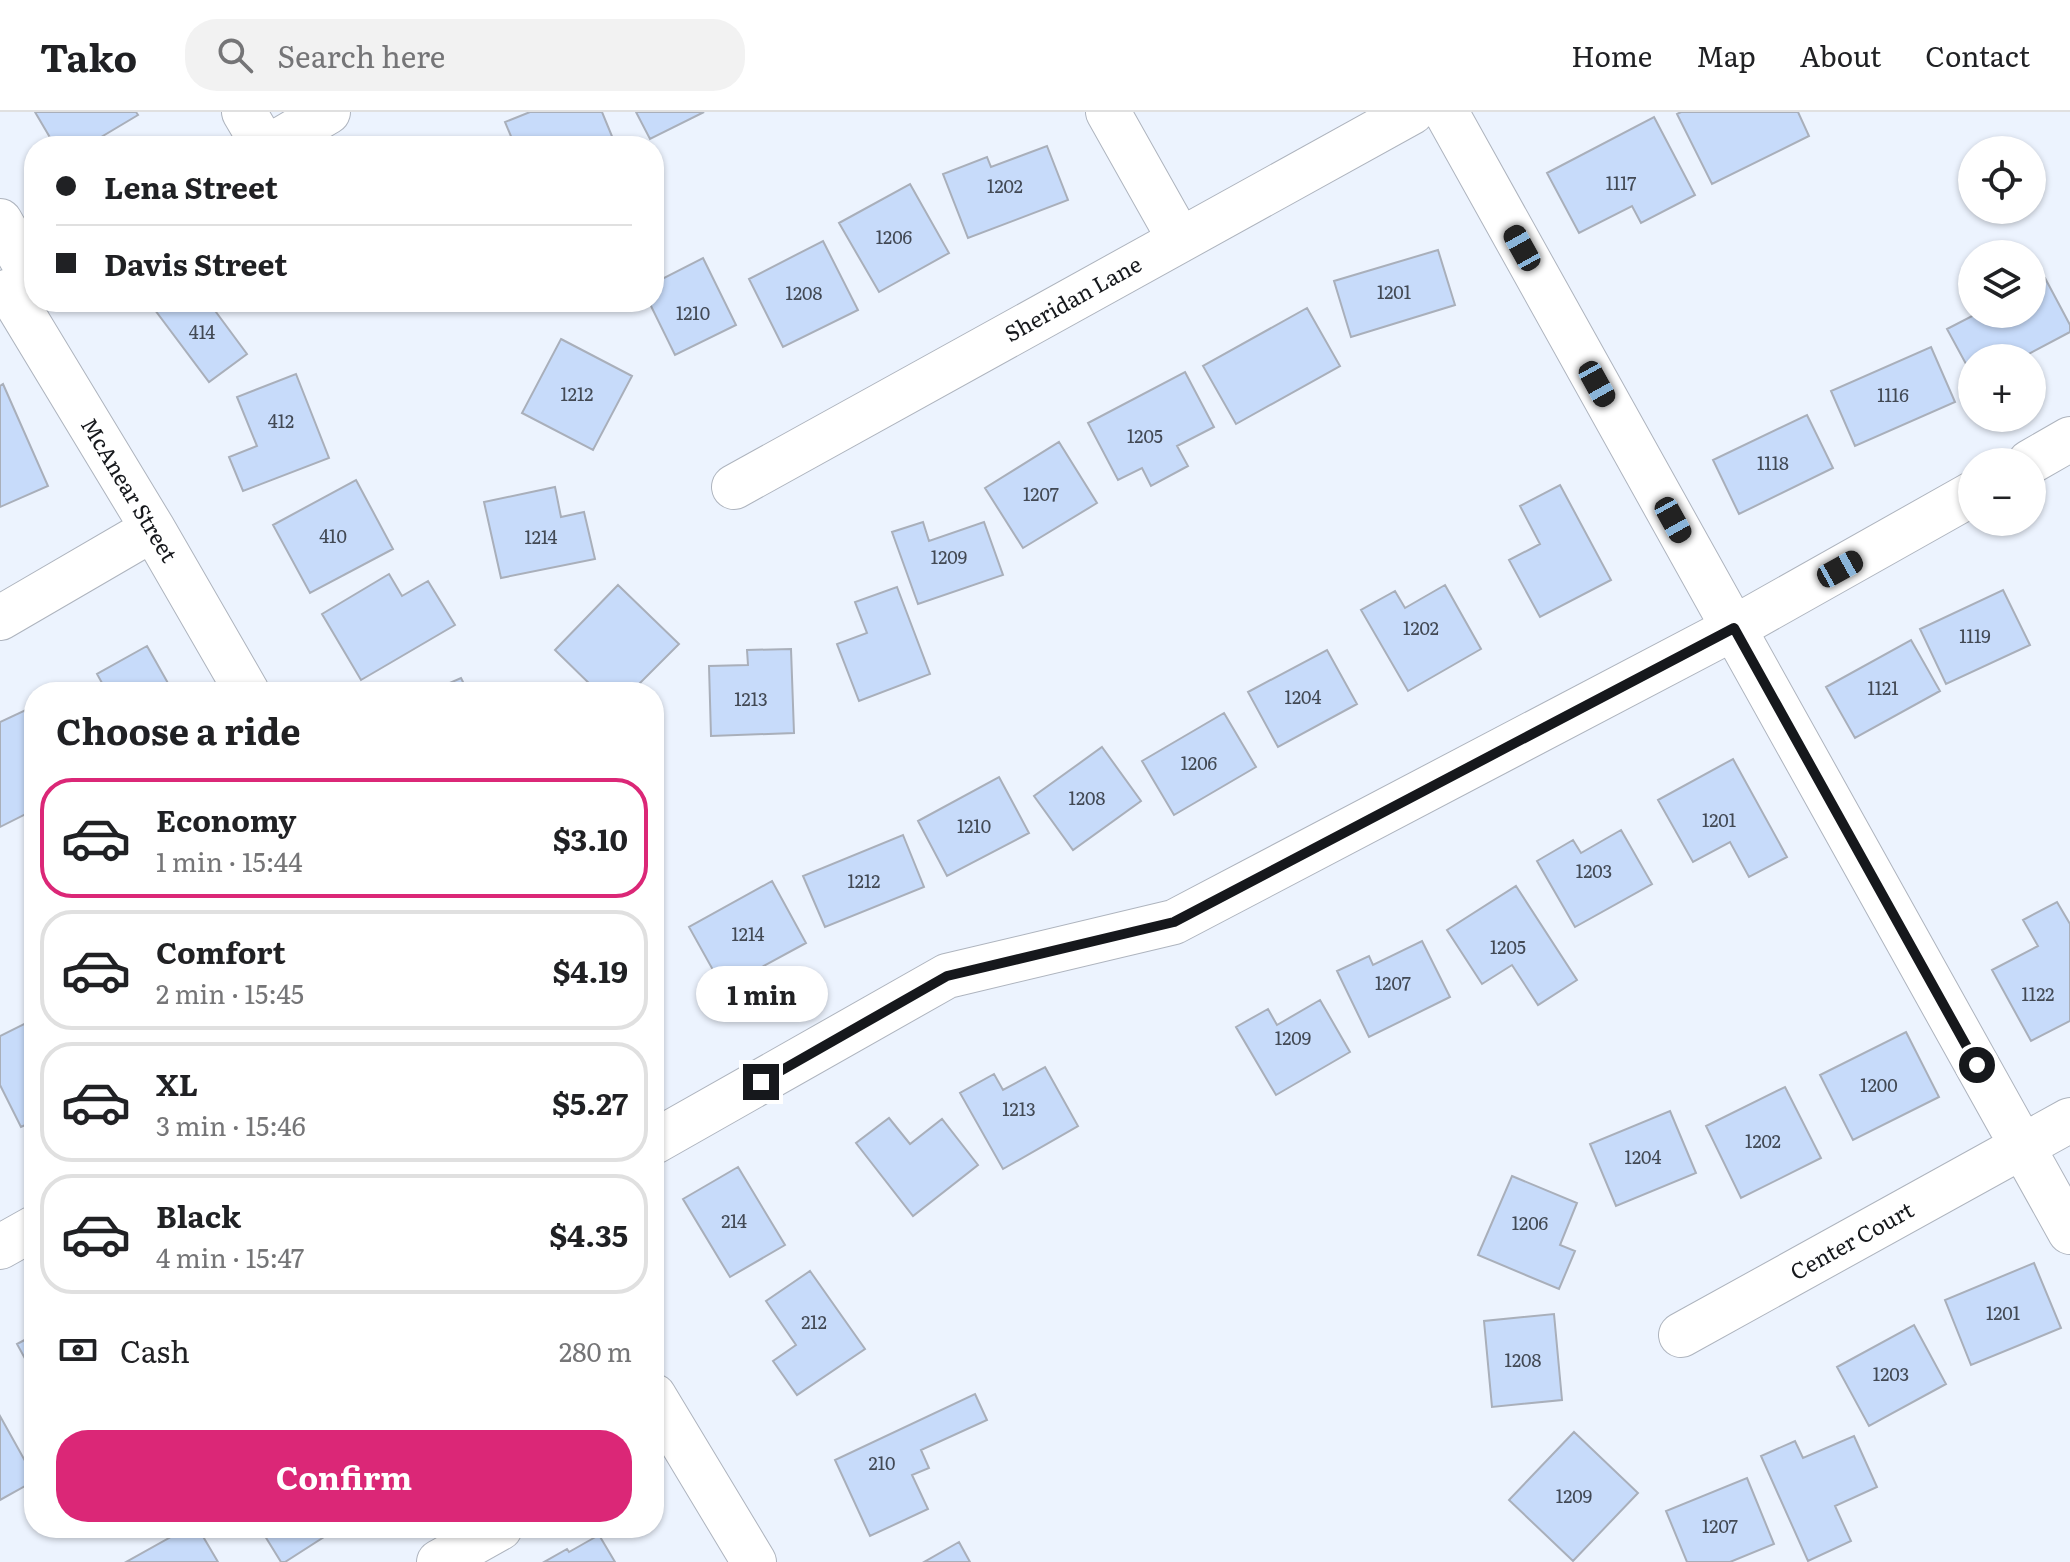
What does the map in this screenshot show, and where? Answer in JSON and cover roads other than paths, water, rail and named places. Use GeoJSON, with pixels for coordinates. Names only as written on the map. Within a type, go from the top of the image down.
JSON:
{"type":"FeatureCollection","features":[{"type":"Feature","properties":{"kind":"street"},"geometry":{"type":"LineString","coordinates":[[244,112],[258,136]]}},
{"type":"Feature","properties":{"kind":"street"},"geometry":{"type":"LineString","coordinates":[[287,136],[328,112]]}},
{"type":"Feature","properties":{"kind":"street"},"geometry":{"type":"LineString","coordinates":[[1108,112],[1180,240]]}},
{"type":"Feature","properties":{"kind":"street","name":"Sheridan Lane"},"geometry":{"type":"LineString","coordinates":[[734,487],[1412,112]]}},
{"type":"Feature","properties":{"kind":"street"},"geometry":{"type":"LineString","coordinates":[[1446,112],[2070,1232]]}},
{"type":"Feature","properties":{"kind":"street","name":"McAnear Street"},"geometry":{"type":"LineString","coordinates":[[0,221],[19,285]]}},
{"type":"Feature","properties":{"kind":"street","name":"McAnear Street"},"geometry":{"type":"LineString","coordinates":[[34,312],[241,682]]}},
{"type":"Feature","properties":{"kind":"street"},"geometry":{"type":"LineString","coordinates":[[2046,453],[2070,439]]}},
{"type":"Feature","properties":{"kind":"street"},"geometry":{"type":"LineString","coordinates":[[664,1136],[947,976],[1174,922],[1734,628],[1958,502]]}},
{"type":"Feature","properties":{"kind":"street"},"geometry":{"type":"LineString","coordinates":[[0,618],[153,529]]}},
{"type":"Feature","properties":{"kind":"street","name":"Center Court"},"geometry":{"type":"LineString","coordinates":[[1681,1335],[2070,1120]]}},
{"type":"Feature","properties":{"kind":"street"},"geometry":{"type":"LineString","coordinates":[[0,1247],[24,1234]]}},
{"type":"Feature","properties":{"kind":"street"},"geometry":{"type":"LineString","coordinates":[[664,1427],[754,1562]]}},
{"type":"Feature","properties":{"kind":"street"},"geometry":{"type":"LineString","coordinates":[[439,1562],[482,1538]]}}]}
